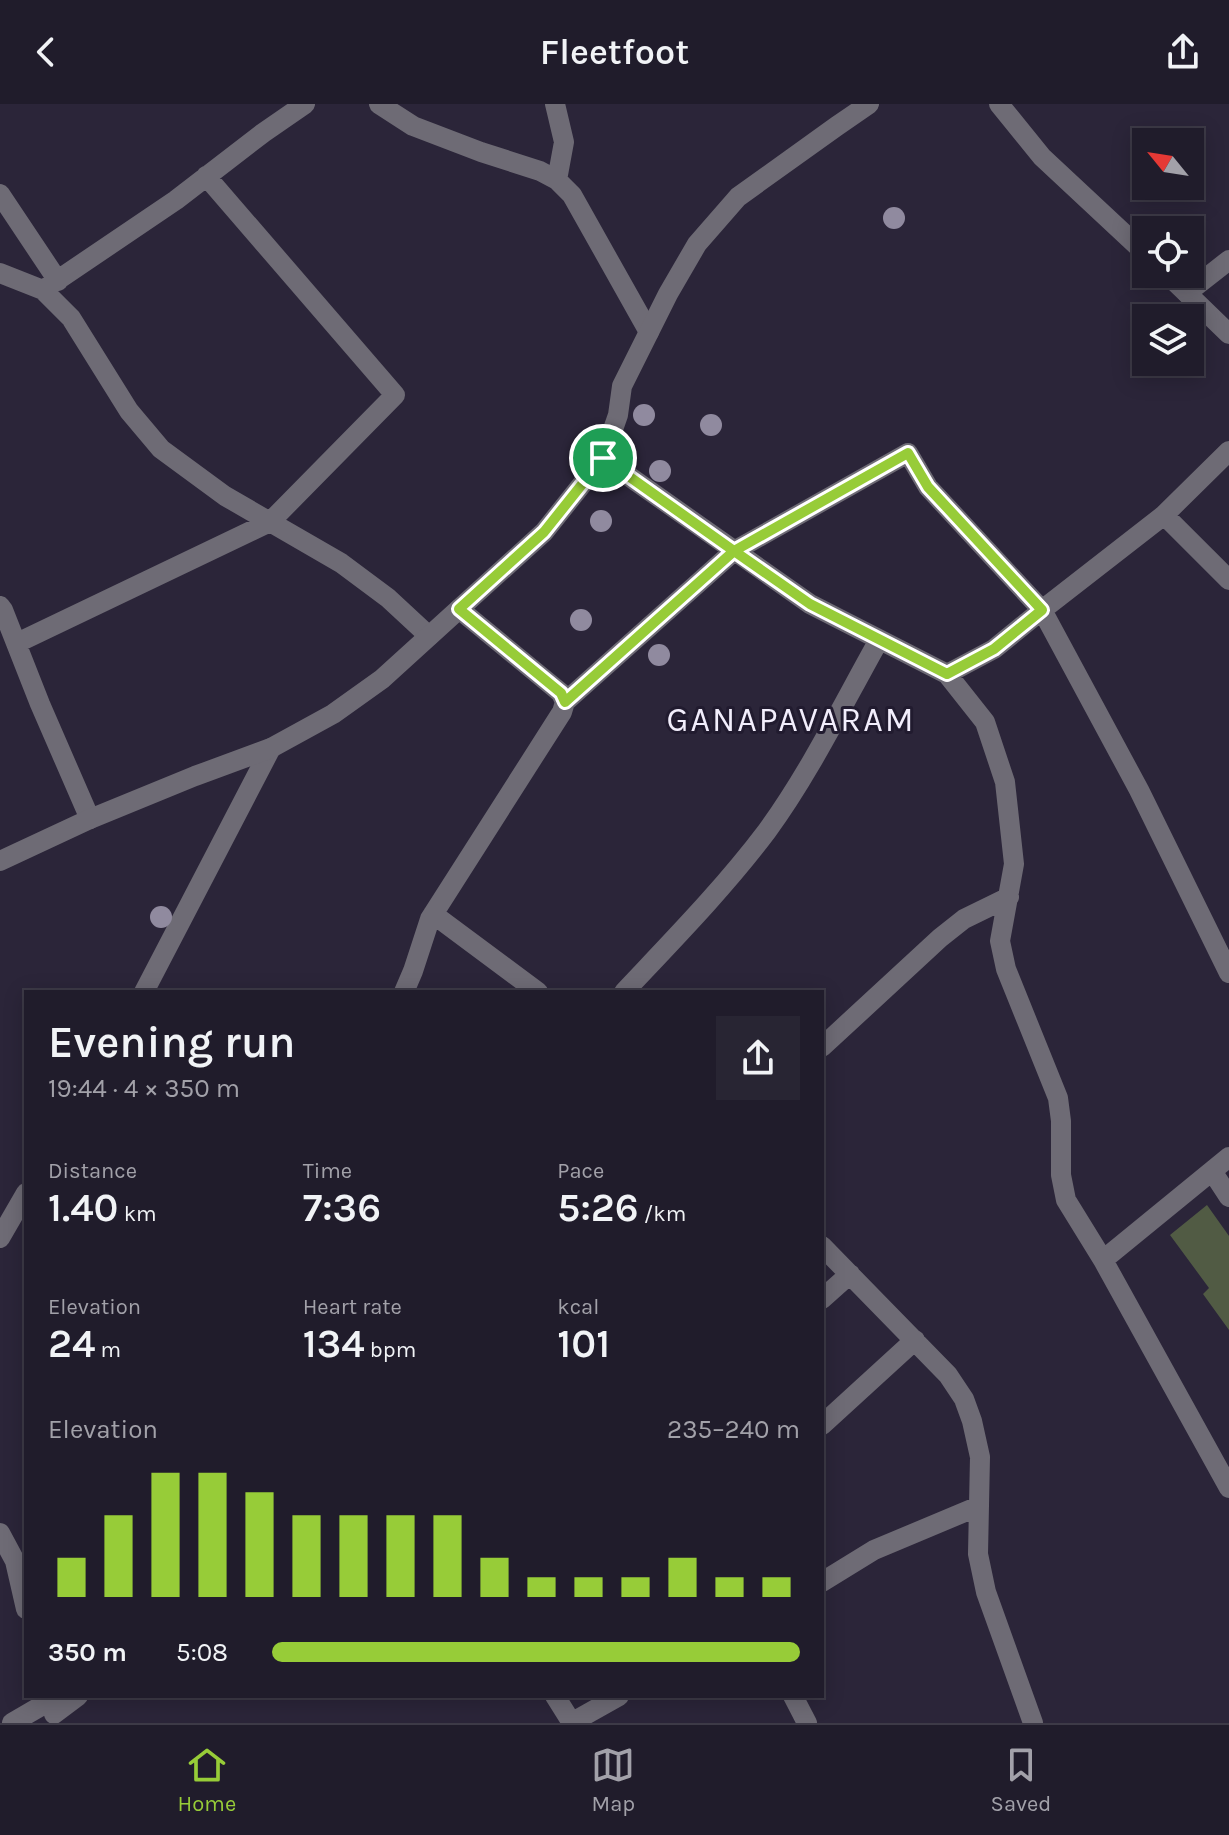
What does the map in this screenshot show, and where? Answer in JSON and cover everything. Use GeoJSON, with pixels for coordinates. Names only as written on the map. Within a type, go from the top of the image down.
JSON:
{"type":"FeatureCollection","features":[{"type":"Feature","properties":{"kind":"street"},"geometry":{"type":"LineString","coordinates":[[0,273],[50,285],[176,200],[305,104]]}},
{"type":"Feature","properties":{"kind":"street"},"geometry":{"type":"LineString","coordinates":[[379,104],[413,126],[540,171],[557,180],[572,195],[649,332]]}},
{"type":"Feature","properties":{"kind":"street"},"geometry":{"type":"LineString","coordinates":[[555,104],[564,142],[557,180]]}},
{"type":"Feature","properties":{"kind":"street"},"geometry":{"type":"LineString","coordinates":[[0,861],[90,819],[271,748],[333,714],[382,679],[544,532],[603,458],[618,415],[622,386],[697,244],[738,197],[869,104]]}},
{"type":"Feature","properties":{"kind":"street"},"geometry":{"type":"LineString","coordinates":[[999,104],[1042,157],[1132,241]]}},
{"type":"Feature","properties":{"kind":"street"},"geometry":{"type":"LineString","coordinates":[[17,643],[270,522],[395,395],[206,176]]}},
{"type":"Feature","properties":{"kind":"street"},"geometry":{"type":"LineString","coordinates":[[0,194],[50,285],[129,411],[161,449],[225,496],[341,563],[388,598],[429,636]]}},
{"type":"Feature","properties":{"kind":"street"},"geometry":{"type":"LineString","coordinates":[[1187,293],[1229,260]]}},
{"type":"Feature","properties":{"kind":"street"},"geometry":{"type":"LineString","coordinates":[[1182,288],[1229,334]]}},
{"type":"Feature","properties":{"kind":"street"},"geometry":{"type":"LineString","coordinates":[[947,674],[994,649],[1164,515],[1229,451]]}},
{"type":"Feature","properties":{"kind":"street"},"geometry":{"type":"LineString","coordinates":[[405,990],[433,914],[562,712],[565,702],[734,551],[908,453],[928,487],[1042,610],[1139,790],[1229,973]]}},
{"type":"Feature","properties":{"kind":"street"},"geometry":{"type":"LineString","coordinates":[[603,458],[810,604],[947,674],[985,722],[1005,782],[1014,864],[1000,941],[1006,969],[1058,1098],[1061,1175],[1066,1200],[1103,1260],[1229,1488]]}},
{"type":"Feature","properties":{"kind":"street"},"geometry":{"type":"LineString","coordinates":[[1164,515],[1229,580]]}},
{"type":"Feature","properties":{"kind":"street"},"geometry":{"type":"LineString","coordinates":[[459,609],[561,693],[565,702]]}},
{"type":"Feature","properties":{"kind":"street"},"geometry":{"type":"LineString","coordinates":[[3,619],[17,643],[90,819]]}},
{"type":"Feature","properties":{"kind":"street"},"geometry":{"type":"LineString","coordinates":[[626,990],[702,908],[767,830],[810,764],[879,640]]}},
{"type":"Feature","properties":{"kind":"street"},"geometry":{"type":"LineString","coordinates":[[145,990],[271,748]]}},
{"type":"Feature","properties":{"kind":"street"},"geometry":{"type":"LineString","coordinates":[[824,1045],[940,938],[964,919],[1009,897]]}},
{"type":"Feature","properties":{"kind":"street"},"geometry":{"type":"LineString","coordinates":[[433,914],[535,990]]}},
{"type":"Feature","properties":{"kind":"street"},"geometry":{"type":"LineString","coordinates":[[1103,1260],[1229,1157]]}},
{"type":"Feature","properties":{"kind":"street"},"geometry":{"type":"LineString","coordinates":[[1212,1171],[1229,1197]]}},
{"type":"Feature","properties":{"kind":"street"},"geometry":{"type":"LineString","coordinates":[[0,1238],[24,1196]]}},
{"type":"Feature","properties":{"kind":"street"},"geometry":{"type":"LineString","coordinates":[[824,1248],[948,1375],[964,1399],[980,1457],[978,1554],[986,1592],[1033,1723]]}},
{"type":"Feature","properties":{"kind":"street"},"geometry":{"type":"LineString","coordinates":[[824,1297],[850,1274]]}},
{"type":"Feature","properties":{"kind":"street"},"geometry":{"type":"LineString","coordinates":[[824,1423],[915,1340]]}},
{"type":"Feature","properties":{"kind":"street"},"geometry":{"type":"LineString","coordinates":[[824,1581],[874,1550],[979,1506]]}},
{"type":"Feature","properties":{"kind":"street"},"geometry":{"type":"LineString","coordinates":[[0,1533],[20,1556],[24,1591]]}},
{"type":"Feature","properties":{"kind":"street"},"geometry":{"type":"LineString","coordinates":[[12,1723],[74,1698]]}},
{"type":"Feature","properties":{"kind":"street"},"geometry":{"type":"LineString","coordinates":[[556,1698],[571,1723],[615,1698]]}},
{"type":"Feature","properties":{"kind":"street"},"geometry":{"type":"LineString","coordinates":[[794,1698],[807,1723]]}},
{"type":"Feature","properties":{"kind":"building"},"geometry":{"type":"Polygon","coordinates":[[[1207,1205],[1229,1236],[1229,1330],[1203,1294],[1209,1288],[1170,1235],[1207,1205]]]}},
{"type":"Feature","properties":{"kind":"district","name":"GANAPAVARAM"},"geometry":{"type":"Point","coordinates":[791,720]}},
{"type":"Feature","properties":{"kind":"route"},"geometry":{"type":"LineString","coordinates":[[603,458],[544,532],[459,609],[561,693],[565,702],[734,551],[810,604],[947,674],[994,649],[1042,610],[928,487],[908,453],[734,551],[603,458]]}}]}
